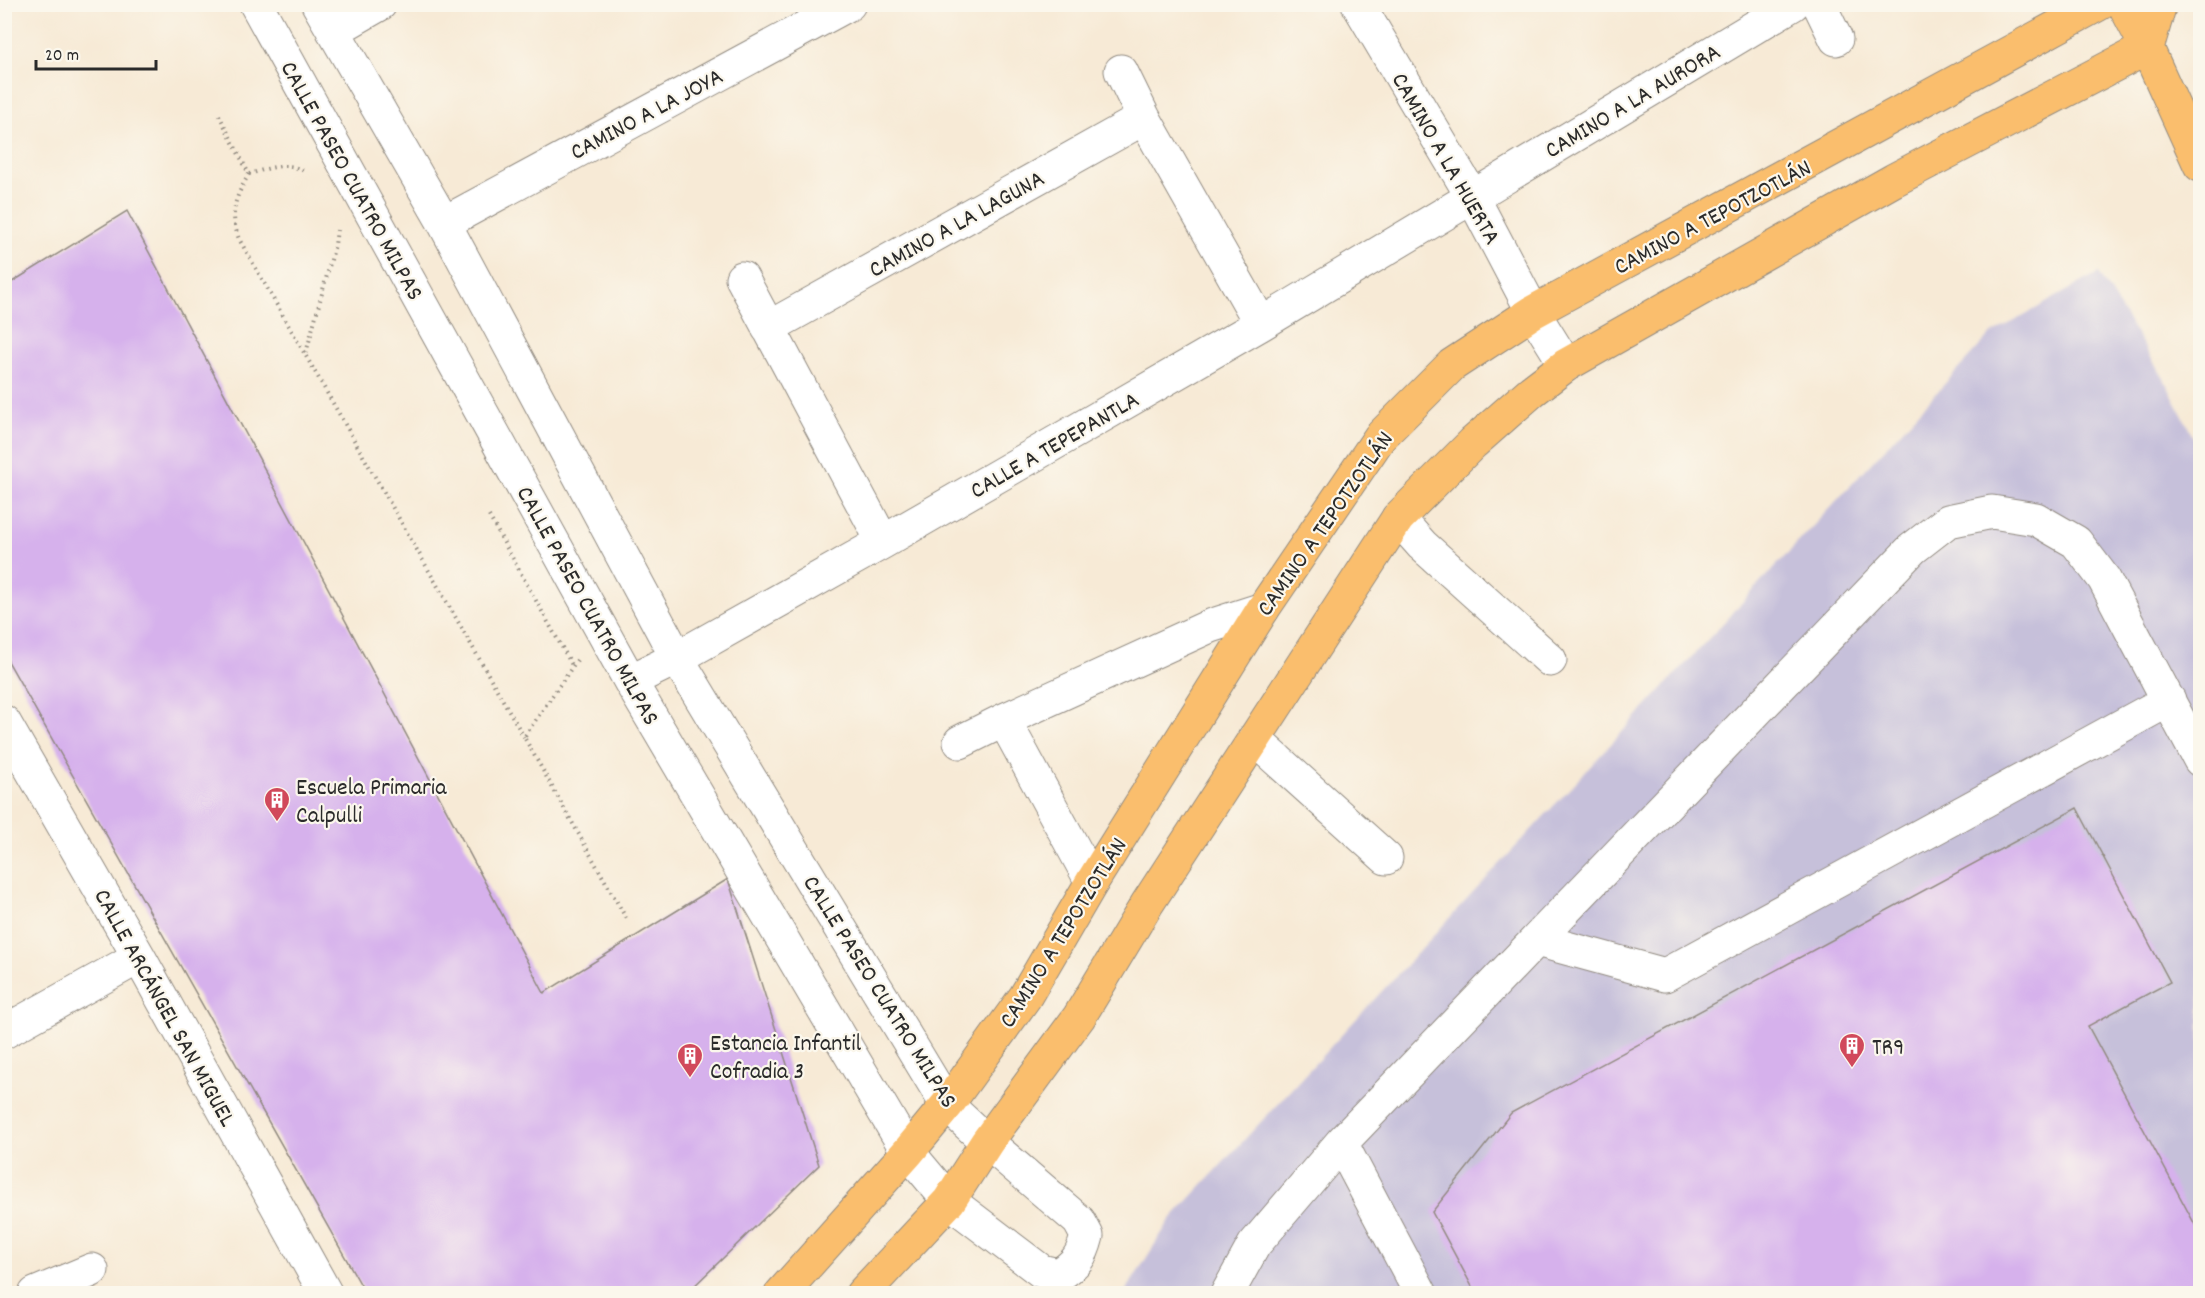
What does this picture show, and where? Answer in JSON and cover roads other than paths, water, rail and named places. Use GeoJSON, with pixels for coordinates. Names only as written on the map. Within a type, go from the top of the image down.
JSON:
{"type":"FeatureCollection","features":[{"type":"Feature","properties":{"kind":"main road","name":"CAMINO A TEPOTZOTLÁN"},"geometry":{"type":"LineString","coordinates":[[781,1293],[908,1152],[947,1105],[1025,997],[1092,882],[1263,609],[1380,437],[1452,365],[1533,312],[2099,4]]}},
{"type":"Feature","properties":{"kind":"main road"},"geometry":{"type":"LineString","coordinates":[[2124,4],[2147,48],[2200,165]]}},
{"type":"Feature","properties":{"kind":"main road"},"geometry":{"type":"LineString","coordinates":[[862,1293],[948,1201],[987,1142],[1079,1017],[1147,903],[1398,518],[1473,443],[1532,391],[1566,365],[1894,180],[2147,48],[2160,4]]}},
{"type":"Feature","properties":{"kind":"street","name":"CALLE PASEO CUATRO MILPAS"},"geometry":{"type":"LineString","coordinates":[[256,4],[630,681],[908,1152],[948,1201],[1041,1271],[1059,1275],[1075,1265],[1083,1253],[1087,1236],[1079,1221],[947,1105],[677,658],[444,223],[326,18]]}},
{"type":"Feature","properties":{"kind":"street"},"geometry":{"type":"LineString","coordinates":[[326,18],[380,4]]}},
{"type":"Feature","properties":{"kind":"street","name":"CAMINO A LA JOYA"},"geometry":{"type":"LineString","coordinates":[[444,223],[849,4]]}},
{"type":"Feature","properties":{"kind":"street","name":"CAMINO A LA HUERTA"},"geometry":{"type":"LineString","coordinates":[[1358,4],[1472,196],[1533,312],[1566,365]]}},
{"type":"Feature","properties":{"kind":"street","name":"CAMINO A LA AURORA"},"geometry":{"type":"LineString","coordinates":[[1472,196],[1793,4]]}},
{"type":"Feature","properties":{"kind":"street"},"geometry":{"type":"LineString","coordinates":[[1819,4],[1836,39]]}},
{"type":"Feature","properties":{"kind":"street"},"geometry":{"type":"LineString","coordinates":[[1121,71],[1144,118],[1261,324]]}},
{"type":"Feature","properties":{"kind":"street","name":"CAMINO A LA LAGUNA"},"geometry":{"type":"LineString","coordinates":[[768,328],[1144,118]]}},
{"type":"Feature","properties":{"kind":"street","name":"CALLE A TEPEPANTLA"},"geometry":{"type":"LineString","coordinates":[[630,681],[677,658],[883,542],[1261,324],[1472,196]]}},
{"type":"Feature","properties":{"kind":"street"},"geometry":{"type":"LineString","coordinates":[[742,278],[883,542]]}},
{"type":"Feature","properties":{"kind":"street"},"geometry":{"type":"LineString","coordinates":[[1227,1293],[1254,1245],[1341,1143],[1912,549],[1948,521],[1992,512],[2036,519],[2076,542],[2104,579],[2200,760]]}},
{"type":"Feature","properties":{"kind":"street"},"geometry":{"type":"LineString","coordinates":[[1398,518],[1422,545],[1550,660]]}},
{"type":"Feature","properties":{"kind":"street"},"geometry":{"type":"LineString","coordinates":[[960,742],[1210,626],[1263,609]]}},
{"type":"Feature","properties":{"kind":"street"},"geometry":{"type":"LineString","coordinates":[[1537,940],[1665,975],[2169,700]]}},
{"type":"Feature","properties":{"kind":"street"},"geometry":{"type":"LineString","coordinates":[[1004,720],[1092,882]]}},
{"type":"Feature","properties":{"kind":"street","name":"CALLE ARCÁNGEL SAN MIGUEL"},"geometry":{"type":"LineString","coordinates":[[4,722],[140,957],[326,1293]]}},
{"type":"Feature","properties":{"kind":"street"},"geometry":{"type":"LineString","coordinates":[[1254,739],[1386,858]]}},
{"type":"Feature","properties":{"kind":"street"},"geometry":{"type":"LineString","coordinates":[[4,1032],[140,957]]}},
{"type":"Feature","properties":{"kind":"street"},"geometry":{"type":"LineString","coordinates":[[1341,1143],[1421,1293]]}},
{"type":"Feature","properties":{"kind":"street"},"geometry":{"type":"LineString","coordinates":[[43,1292],[92,1270]]}},
{"type":"Feature","properties":{"kind":"place","name":"Escuela Primaria Calpulli"},"geometry":{"type":"Point","coordinates":[277,823]}},
{"type":"Feature","properties":{"kind":"place","name":"TR9"},"geometry":{"type":"Point","coordinates":[1852,1069]}},
{"type":"Feature","properties":{"kind":"place","name":"Estancia Infantil Cofradia 3"},"geometry":{"type":"Point","coordinates":[690,1079]}}]}
